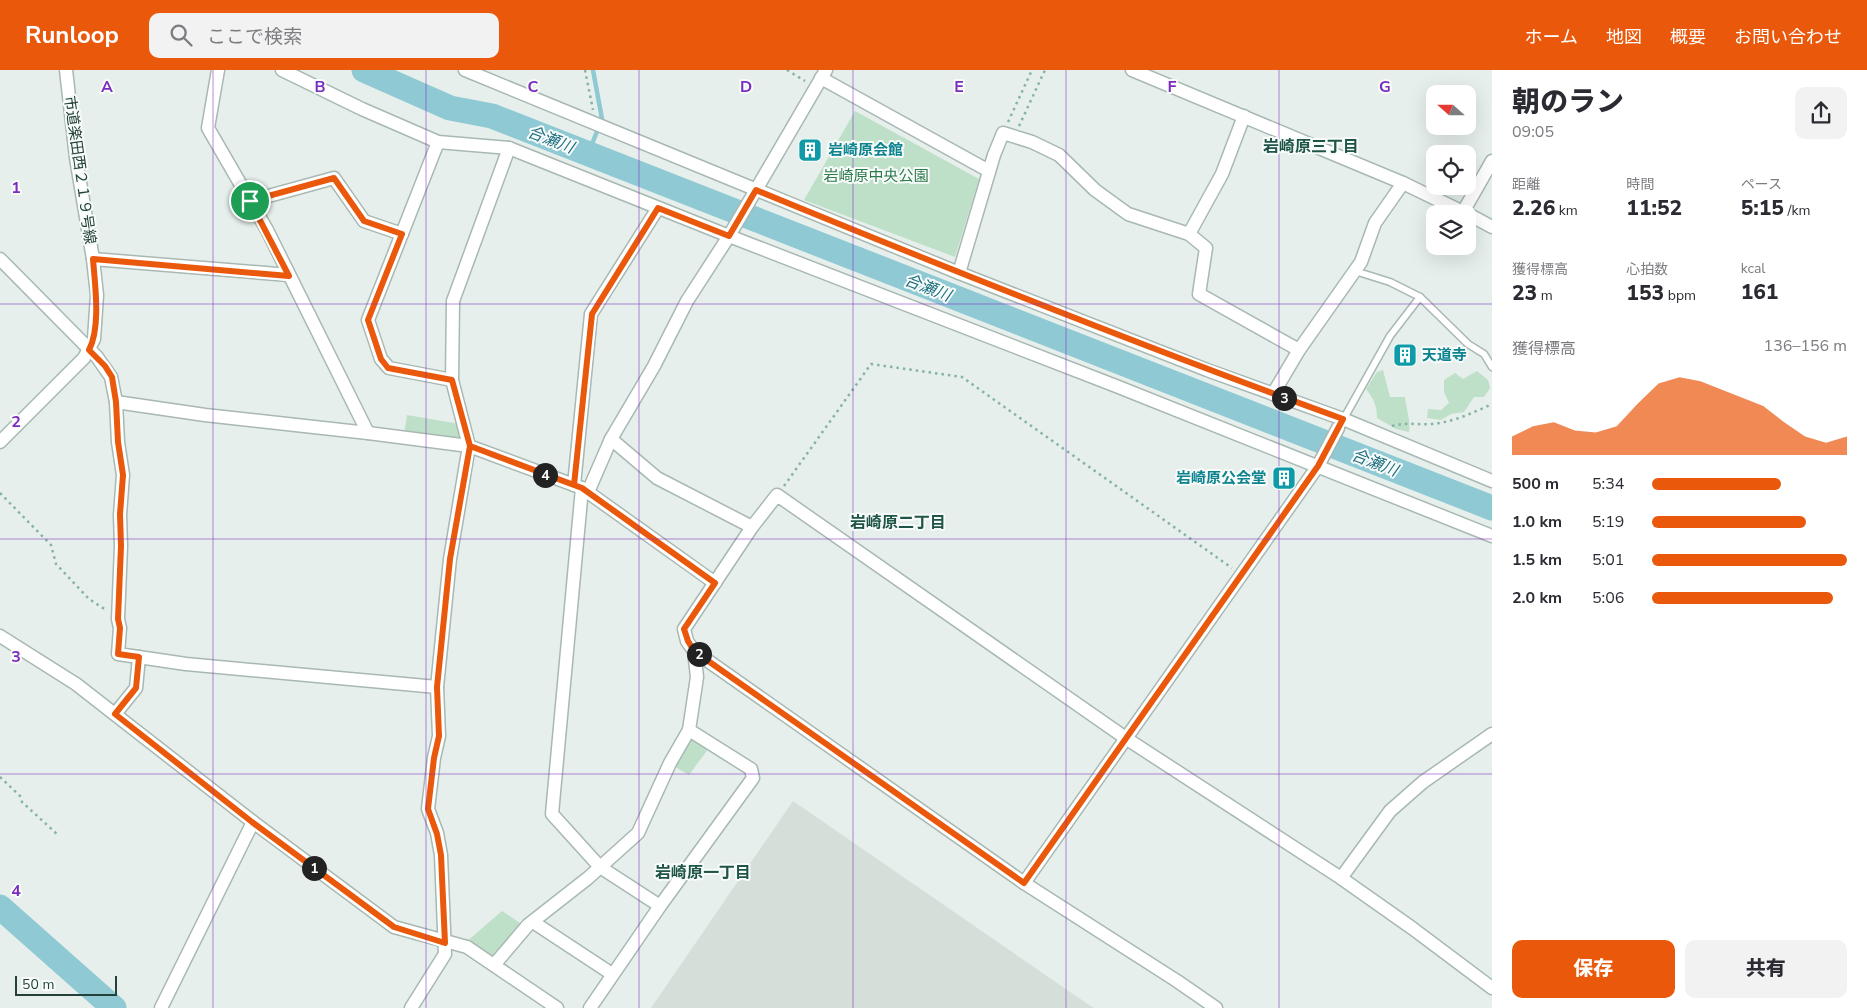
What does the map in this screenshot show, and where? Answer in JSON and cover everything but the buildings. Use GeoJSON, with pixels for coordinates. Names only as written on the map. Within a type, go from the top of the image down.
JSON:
{"type":"FeatureCollection","features":[{"type":"Feature","properties":{"kind":"street","name":"市道楽田西２１９号線"},"geometry":{"type":"LineString","coordinates":[[0,442],[84,358],[94,339],[97,296],[93,259],[76,158],[66,70]]}},
{"type":"Feature","properties":{"kind":"street"},"geometry":{"type":"LineString","coordinates":[[218,70],[208,128],[250,201],[368,433]]}},
{"type":"Feature","properties":{"kind":"street"},"geometry":{"type":"LineString","coordinates":[[282,70],[362,110],[438,142],[509,148],[658,208],[731,233],[1492,536]]}},
{"type":"Feature","properties":{"kind":"street"},"geometry":{"type":"LineString","coordinates":[[465,70],[959,273],[1273,394],[1341,423],[1379,435],[1492,481]]}},
{"type":"Feature","properties":{"kind":"street"},"geometry":{"type":"LineString","coordinates":[[1132,70],[1403,183],[1449,205]]}},
{"type":"Feature","properties":{"kind":"street"},"geometry":{"type":"LineString","coordinates":[[581,488],[654,366],[687,300],[731,233],[821,79],[989,171]]}},
{"type":"Feature","properties":{"kind":"street"},"geometry":{"type":"LineString","coordinates":[[1189,234],[1222,174],[1244,116]]}},
{"type":"Feature","properties":{"kind":"street"},"geometry":{"type":"LineString","coordinates":[[959,273],[994,155],[1009,134],[1032,142],[1059,155],[1095,190],[1128,214],[1189,234],[1206,248],[1199,294],[1299,350]]}},
{"type":"Feature","properties":{"kind":"street"},"geometry":{"type":"LineString","coordinates":[[438,142],[368,320],[381,359],[388,368],[452,380]]}},
{"type":"Feature","properties":{"kind":"street"},"geometry":{"type":"LineString","coordinates":[[411,1008],[445,954],[441,855],[437,834],[428,809],[434,758],[439,736],[437,687],[450,559],[470,446],[452,380],[453,301],[509,148]]}},
{"type":"Feature","properties":{"kind":"street"},"geometry":{"type":"LineString","coordinates":[[1470,205],[1492,161]]}},
{"type":"Feature","properties":{"kind":"street"},"geometry":{"type":"LineString","coordinates":[[250,201],[334,178],[364,221],[402,234]]}},
{"type":"Feature","properties":{"kind":"street"},"geometry":{"type":"LineString","coordinates":[[1273,394],[1299,350],[1361,262],[1375,224],[1403,183]]}},
{"type":"Feature","properties":{"kind":"street"},"geometry":{"type":"LineString","coordinates":[[658,208],[592,314],[581,488],[552,814],[600,867],[660,906]]}},
{"type":"Feature","properties":{"kind":"street"},"geometry":{"type":"LineString","coordinates":[[1476,218],[1492,227]]}},
{"type":"Feature","properties":{"kind":"street"},"geometry":{"type":"LineString","coordinates":[[93,259],[289,276]]}},
{"type":"Feature","properties":{"kind":"street"},"geometry":{"type":"LineString","coordinates":[[0,260],[105,366],[112,377],[123,475],[120,514],[121,546],[118,619],[120,628],[118,654],[186,664],[437,687]]}},
{"type":"Feature","properties":{"kind":"street"},"geometry":{"type":"LineString","coordinates":[[116,402],[205,415],[470,446],[581,488],[715,583]]}},
{"type":"Feature","properties":{"kind":"street"},"geometry":{"type":"LineString","coordinates":[[1024,883],[1318,466],[1341,423]]}},
{"type":"Feature","properties":{"kind":"street"},"geometry":{"type":"LineString","coordinates":[[611,439],[657,478],[752,527]]}},
{"type":"Feature","properties":{"kind":"street"},"geometry":{"type":"LineString","coordinates":[[1216,1008],[1024,883],[694,651],[684,629],[752,527],[777,495],[1127,739],[1341,878],[1492,988]]}},
{"type":"Feature","properties":{"kind":"street"},"geometry":{"type":"LineString","coordinates":[[0,636],[76,684],[252,822],[394,927],[467,948],[557,1008]]}},
{"type":"Feature","properties":{"kind":"street"},"geometry":{"type":"LineString","coordinates":[[494,965],[532,922],[600,867],[638,833],[670,763],[689,730],[697,677],[694,651]]}},
{"type":"Feature","properties":{"kind":"street"},"geometry":{"type":"LineString","coordinates":[[115,714],[136,688],[139,657]]}},
{"type":"Feature","properties":{"kind":"street"},"geometry":{"type":"LineString","coordinates":[[590,1008],[660,906],[753,778],[750,769],[689,730]]}},
{"type":"Feature","properties":{"kind":"street"},"geometry":{"type":"LineString","coordinates":[[1341,878],[1390,810],[1423,782],[1492,734]]}},
{"type":"Feature","properties":{"kind":"street"},"geometry":{"type":"LineString","coordinates":[[162,1008],[252,822]]}},
{"type":"Feature","properties":{"kind":"street"},"geometry":{"type":"LineString","coordinates":[[532,922],[612,974]]}},
{"type":"Feature","properties":{"kind":"lane"},"geometry":{"type":"LineString","coordinates":[[1355,270],[1390,282],[1420,297],[1468,344],[1484,354],[1492,367]]}},
{"type":"Feature","properties":{"kind":"lane"},"geometry":{"type":"LineString","coordinates":[[1341,423],[1390,336],[1420,297]]}},
{"type":"Feature","properties":{"kind":"path"},"geometry":{"type":"LineString","coordinates":[[585,70],[596,124]]}},
{"type":"Feature","properties":{"kind":"path"},"geometry":{"type":"LineString","coordinates":[[787,70],[821,79]]}},
{"type":"Feature","properties":{"kind":"path"},"geometry":{"type":"LineString","coordinates":[[1009,134],[1032,70]]}},
{"type":"Feature","properties":{"kind":"path"},"geometry":{"type":"LineString","coordinates":[[1009,134],[1045,70]]}},
{"type":"Feature","properties":{"kind":"path"},"geometry":{"type":"LineString","coordinates":[[777,495],[871,364],[962,377],[1241,575]]}},
{"type":"Feature","properties":{"kind":"path"},"geometry":{"type":"LineString","coordinates":[[1379,435],[1383,428],[1401,424],[1433,424],[1466,416],[1492,404]]}},
{"type":"Feature","properties":{"kind":"path"},"geometry":{"type":"LineString","coordinates":[[0,493],[51,545],[56,564],[89,599],[118,619]]}},
{"type":"Feature","properties":{"kind":"path"},"geometry":{"type":"LineString","coordinates":[[0,777],[20,796],[22,802],[58,835]]}},
{"type":"Feature","properties":{"kind":"shaded area"},"geometry":{"type":"Polygon","coordinates":[[[793,801],[1089,1005],[1094,1008],[651,1008],[793,801]]]}},
{"type":"Feature","properties":{"kind":"green space","name":"岩崎原中央公園"},"geometry":{"type":"Polygon","coordinates":[[[855,111],[979,179],[955,257],[804,200],[855,111]]]}},
{"type":"Feature","properties":{"kind":"green space"},"geometry":{"type":"Polygon","coordinates":[[[1383,370],[1390,397],[1405,397],[1409,432],[1396,429],[1377,418],[1374,403],[1366,389],[1377,372],[1383,370]]]}},
{"type":"Feature","properties":{"kind":"green space"},"geometry":{"type":"Polygon","coordinates":[[[1477,371],[1488,380],[1490,388],[1484,397],[1474,397],[1464,412],[1451,414],[1441,420],[1427,418],[1428,409],[1441,410],[1449,403],[1444,392],[1444,380],[1455,373],[1463,379],[1477,371]]]}},
{"type":"Feature","properties":{"kind":"green space"},"geometry":{"type":"Polygon","coordinates":[[[407,415],[460,424],[463,443],[404,435],[407,415]]]}},
{"type":"Feature","properties":{"kind":"green space"},"geometry":{"type":"Polygon","coordinates":[[[689,735],[711,745],[689,775],[672,765],[689,735]]]}},
{"type":"Feature","properties":{"kind":"green space"},"geometry":{"type":"Polygon","coordinates":[[[502,911],[523,925],[493,959],[466,942],[502,911]]]}},
{"type":"Feature","properties":{"kind":"waterway","name":"合瀬川"},"geometry":{"type":"LineString","coordinates":[[364,70],[450,108],[492,116],[1492,508]]}},
{"type":"Feature","properties":{"kind":"waterway"},"geometry":{"type":"LineString","coordinates":[[588,154],[602,119],[593,70]]}},
{"type":"Feature","properties":{"kind":"waterway"},"geometry":{"type":"LineString","coordinates":[[0,907],[114,1008]]}},
{"type":"Feature","properties":{"kind":"place","name":"岩崎原会館"},"geometry":{"type":"Point","coordinates":[810,150]}},
{"type":"Feature","properties":{"kind":"place","name":"天道寺"},"geometry":{"type":"Point","coordinates":[1405,355]}},
{"type":"Feature","properties":{"kind":"place","name":"岩崎原公会堂"},"geometry":{"type":"Point","coordinates":[1284,478]}},
{"type":"Feature","properties":{"kind":"district","name":"岩崎原三丁目"},"geometry":{"type":"Point","coordinates":[1311,146]}},
{"type":"Feature","properties":{"kind":"district","name":"岩崎原二丁目"},"geometry":{"type":"Point","coordinates":[898,522]}},
{"type":"Feature","properties":{"kind":"district","name":"岩崎原一丁目"},"geometry":{"type":"Point","coordinates":[703,872]}},
{"type":"Feature","properties":{"kind":"route"},"geometry":{"type":"LineString","coordinates":[[250,201],[267,230],[289,276],[93,259],[97,296],[94,339],[89,350],[105,366],[112,377],[116,402],[118,442],[122,459],[118,654],[139,657],[136,688],[115,714],[252,822],[394,927],[445,943],[441,855],[437,834],[428,809],[434,758],[439,736],[437,687],[450,559],[470,446],[523,467],[582,488],[715,583],[684,629],[694,651],[1024,883],[1318,466],[1343,419],[1207,370],[959,273],[756,190],[729,236],[658,208],[592,314],[574,485],[470,446],[452,380],[388,368],[381,359],[368,320],[402,234],[364,221],[334,178],[250,201]]}}]}
